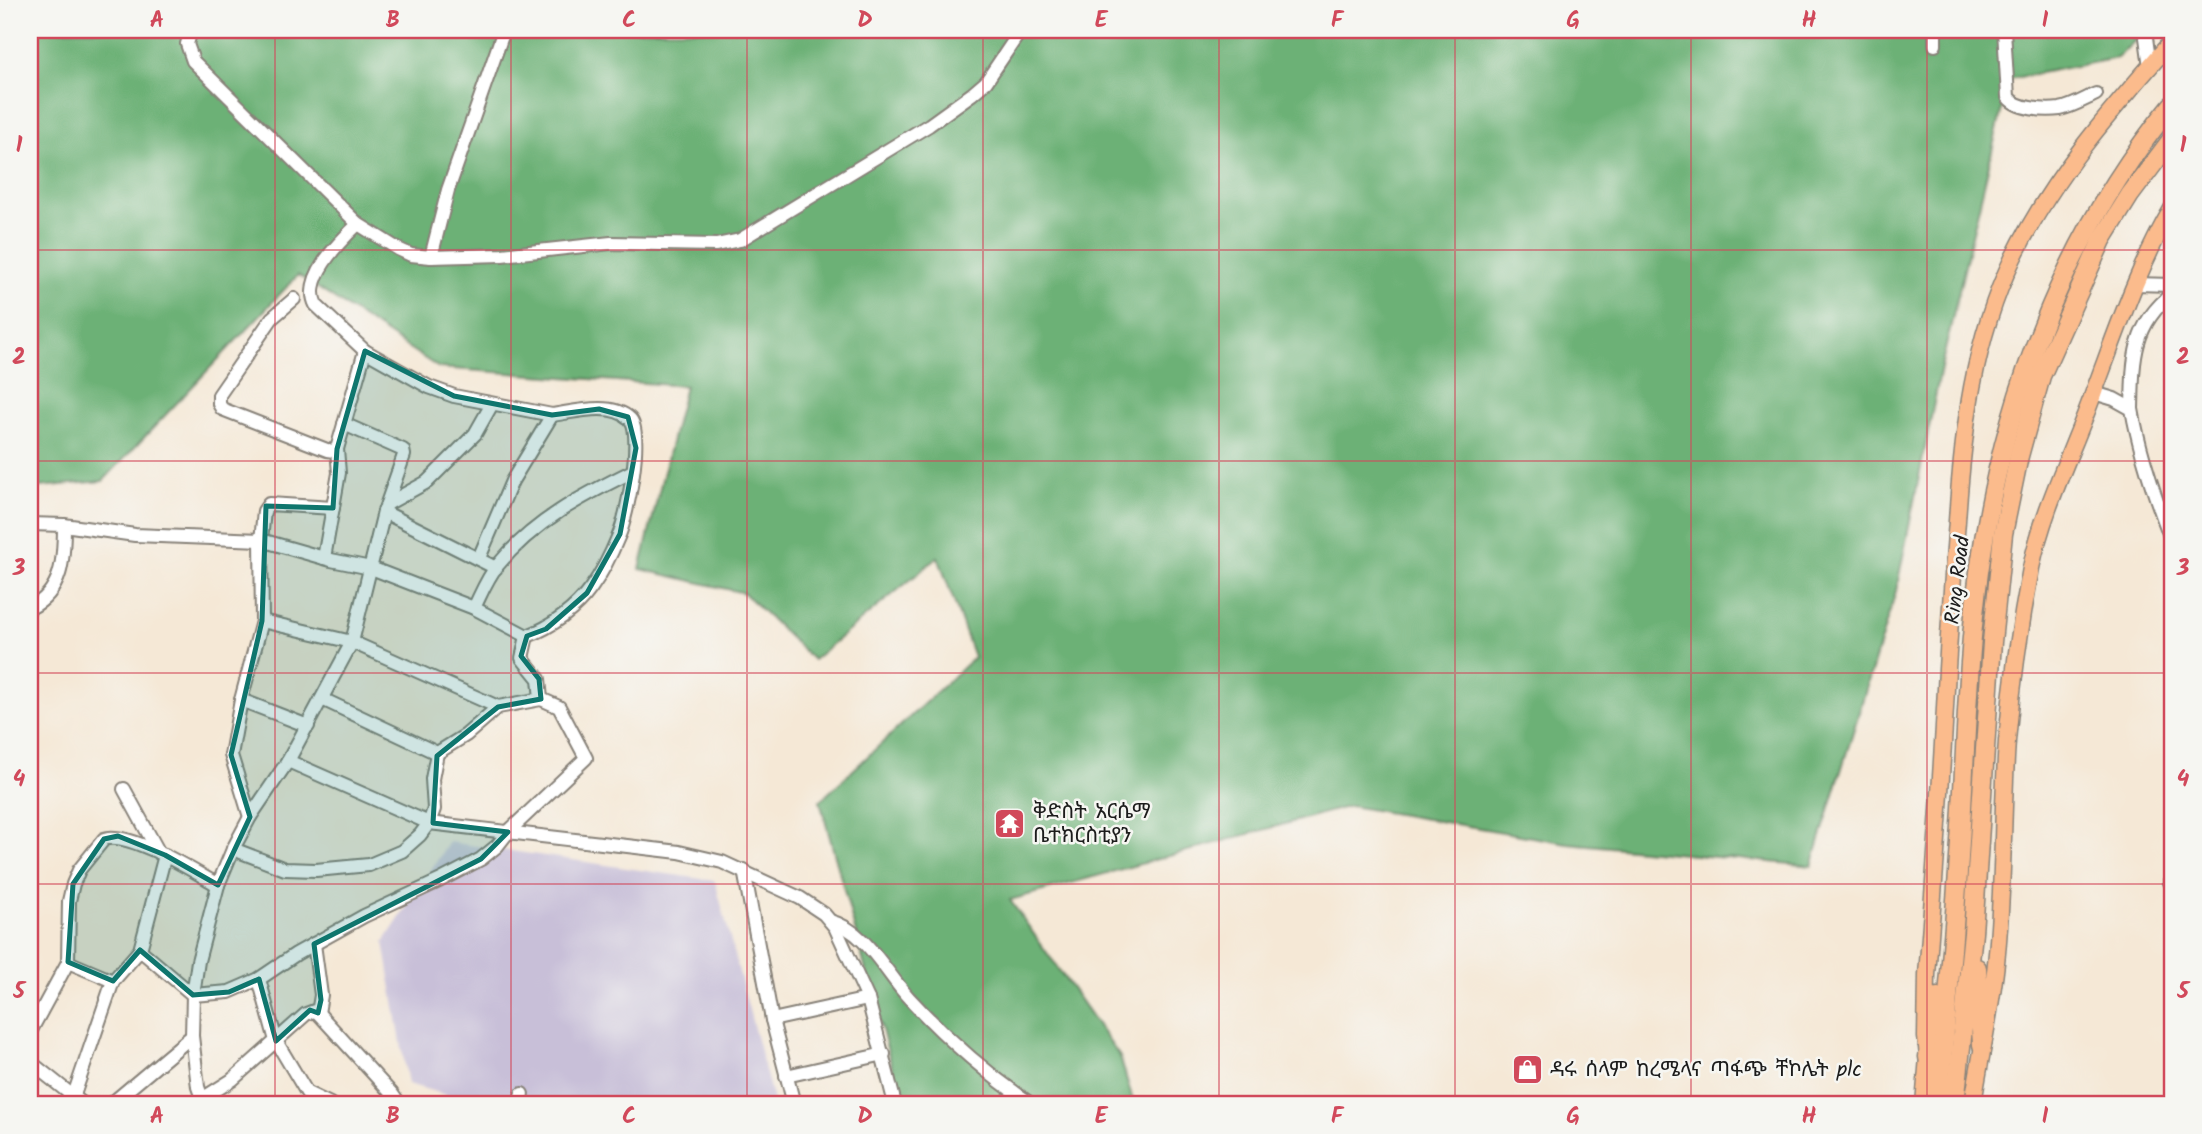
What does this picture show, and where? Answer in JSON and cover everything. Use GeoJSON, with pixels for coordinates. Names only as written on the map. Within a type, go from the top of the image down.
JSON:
{"type":"FeatureCollection","features":[{"type":"Feature","properties":{"kind":"highway","name":"Ring Road"},"geometry":{"type":"LineString","coordinates":[[1938,1104],[1955,927],[1976,596],[1995,479],[2006,432],[2038,338],[2083,234],[2116,181],[2172,105]]}},
{"type":"Feature","properties":{"kind":"highway","name":"Ring Road"},"geometry":{"type":"LineString","coordinates":[[1955,1104],[1973,933],[1992,642],[2000,561],[2019,456],[2042,376],[2102,240],[2130,195],[2172,139]]}},
{"type":"Feature","properties":{"kind":"highway"},"geometry":{"type":"LineString","coordinates":[[1928,1057],[1943,958],[1947,940],[1955,927]]}},
{"type":"Feature","properties":{"kind":"highway"},"geometry":{"type":"LineString","coordinates":[[1973,933],[1982,1045]]}},
{"type":"Feature","properties":{"kind":"main road"},"geometry":{"type":"LineString","coordinates":[[1924,1104],[1928,1057],[1927,988],[1952,579],[1963,444],[1973,376],[1994,303],[2012,259],[2036,213],[2069,165],[2172,41]]}},
{"type":"Feature","properties":{"kind":"main road"},"geometry":{"type":"LineString","coordinates":[[1973,1104],[1996,964],[2007,742],[2021,625],[2032,567],[2044,516],[2135,284],[2172,209]]}},
{"type":"Feature","properties":{"kind":"street"},"geometry":{"type":"LineString","coordinates":[[191,30],[187,44],[193,61],[358,224],[411,255],[431,257],[502,254],[611,243],[716,246],[740,240],[929,125],[961,102],[986,82],[1021,30]]}},
{"type":"Feature","properties":{"kind":"street"},"geometry":{"type":"LineString","coordinates":[[431,257],[448,190],[505,30]]}},
{"type":"Feature","properties":{"kind":"street"},"geometry":{"type":"LineString","coordinates":[[1935,30],[1935,45]]}},
{"type":"Feature","properties":{"kind":"street"},"geometry":{"type":"LineString","coordinates":[[2145,30],[2150,66]]}},
{"type":"Feature","properties":{"kind":"street"},"geometry":{"type":"LineString","coordinates":[[2005,31],[2008,97],[2012,103],[2020,107],[2061,109],[2096,94]]}},
{"type":"Feature","properties":{"kind":"street"},"geometry":{"type":"LineString","coordinates":[[30,524],[64,525],[135,535],[261,540],[371,568],[474,608],[527,636],[554,623],[594,585],[620,534],[633,471],[635,425],[628,417],[614,411],[599,409],[552,415],[454,396],[429,387],[365,351],[316,305],[312,297],[319,272],[336,245],[358,224]]}},
{"type":"Feature","properties":{"kind":"street"},"geometry":{"type":"LineString","coordinates":[[2135,284],[2172,289]]}},
{"type":"Feature","properties":{"kind":"street"},"geometry":{"type":"LineString","coordinates":[[2172,289],[2146,321],[2140,335],[2133,371],[2133,409],[2139,443],[2166,508],[2172,541]]}},
{"type":"Feature","properties":{"kind":"street"},"geometry":{"type":"LineString","coordinates":[[294,299],[280,309],[262,331],[219,395],[219,404],[228,412],[327,450],[337,449]]}},
{"type":"Feature","properties":{"kind":"street"},"geometry":{"type":"LineString","coordinates":[[324,558],[340,464],[337,449],[365,351]]}},
{"type":"Feature","properties":{"kind":"street"},"geometry":{"type":"LineString","coordinates":[[2094,393],[2133,409]]}},
{"type":"Feature","properties":{"kind":"street"},"geometry":{"type":"LineString","coordinates":[[386,508],[420,488],[435,475],[475,434],[492,404]]}},
{"type":"Feature","properties":{"kind":"street"},"geometry":{"type":"LineString","coordinates":[[479,558],[512,481],[552,415]]}},
{"type":"Feature","properties":{"kind":"street"},"geometry":{"type":"LineString","coordinates":[[344,424],[403,450],[404,455],[386,508],[352,642],[288,761],[250,817],[218,885],[198,961],[193,995],[192,1036],[203,1102],[232,1080],[308,1012],[318,1013],[398,1104]]}},
{"type":"Feature","properties":{"kind":"street"},"geometry":{"type":"LineString","coordinates":[[474,608],[495,568],[544,519],[633,471]]}},
{"type":"Feature","properties":{"kind":"street"},"geometry":{"type":"LineString","coordinates":[[250,817],[231,755],[241,700],[262,621],[261,540],[264,511],[269,504],[333,508]]}},
{"type":"Feature","properties":{"kind":"street"},"geometry":{"type":"LineString","coordinates":[[386,508],[495,568]]}},
{"type":"Feature","properties":{"kind":"street"},"geometry":{"type":"LineString","coordinates":[[30,608],[53,590],[64,551],[64,525]]}},
{"type":"Feature","properties":{"kind":"street"},"geometry":{"type":"LineString","coordinates":[[262,621],[352,642],[498,707]]}},
{"type":"Feature","properties":{"kind":"street"},"geometry":{"type":"LineString","coordinates":[[527,636],[522,658],[539,679],[541,699]]}},
{"type":"Feature","properties":{"kind":"street"},"geometry":{"type":"LineString","coordinates":[[140,950],[193,995],[229,992],[259,979],[314,944],[388,903],[481,859],[586,758],[559,707],[541,699],[498,707],[466,735],[437,753],[322,699]]}},
{"type":"Feature","properties":{"kind":"street"},"geometry":{"type":"LineString","coordinates":[[241,700],[308,726]]}},
{"type":"Feature","properties":{"kind":"street"},"geometry":{"type":"LineString","coordinates":[[233,849],[285,869],[316,870],[359,867],[402,851],[413,843],[429,823],[434,809],[432,779],[437,753]]}},
{"type":"Feature","properties":{"kind":"street"},"geometry":{"type":"LineString","coordinates":[[288,761],[429,823],[680,852],[744,870],[800,898],[824,914],[835,927],[868,999],[895,1104]]}},
{"type":"Feature","properties":{"kind":"street"},"geometry":{"type":"LineString","coordinates":[[74,1095],[113,981],[140,950],[162,854],[124,789]]}},
{"type":"Feature","properties":{"kind":"street"},"geometry":{"type":"LineString","coordinates":[[30,1032],[68,962],[69,901],[73,884],[79,870],[104,839],[118,836],[162,854],[218,885]]}},
{"type":"Feature","properties":{"kind":"street"},"geometry":{"type":"LineString","coordinates":[[744,870],[772,1020],[794,1104]]}},
{"type":"Feature","properties":{"kind":"street"},"geometry":{"type":"LineString","coordinates":[[830,920],[849,927],[920,1009],[979,1063],[1031,1104]]}},
{"type":"Feature","properties":{"kind":"street"},"geometry":{"type":"LineString","coordinates":[[314,944],[321,995],[318,1013]]}},
{"type":"Feature","properties":{"kind":"street"},"geometry":{"type":"LineString","coordinates":[[68,962],[113,981]]}},
{"type":"Feature","properties":{"kind":"street"},"geometry":{"type":"LineString","coordinates":[[259,979],[276,1041],[307,1093],[330,1104]]}},
{"type":"Feature","properties":{"kind":"street"},"geometry":{"type":"LineString","coordinates":[[772,1020],[868,999]]}},
{"type":"Feature","properties":{"kind":"street"},"geometry":{"type":"LineString","coordinates":[[111,1104],[192,1036]]}},
{"type":"Feature","properties":{"kind":"street"},"geometry":{"type":"LineString","coordinates":[[786,1076],[884,1054]]}},
{"type":"Feature","properties":{"kind":"street"},"geometry":{"type":"LineString","coordinates":[[31,1062],[83,1104]]}},
{"type":"Feature","properties":{"kind":"street"},"geometry":{"type":"LineString","coordinates":[[258,1104],[265,1104]]}},
{"type":"Feature","properties":{"kind":"highlighted area"},"geometry":{"type":"Polygon","coordinates":[[[365,351],[454,396],[552,415],[599,409],[628,417],[636,448],[620,534],[587,593],[546,629],[527,636],[521,656],[539,679],[541,699],[498,707],[437,756],[433,823],[508,832],[481,859],[314,944],[321,1000],[318,1013],[310,1010],[276,1041],[259,979],[229,992],[193,995],[140,950],[113,981],[68,962],[73,884],[104,839],[118,836],[165,855],[218,885],[250,817],[231,755],[262,621],[266,506],[333,508],[337,449],[365,351]]]}},
{"type":"Feature","properties":{"kind":"shaded area"},"geometry":{"type":"Polygon","coordinates":[[[449,842],[715,881],[774,1104],[477,1104],[408,1084],[384,942],[449,842]]]}},
{"type":"Feature","properties":{"kind":"green space"},"geometry":{"type":"Polygon","coordinates":[[[30,30],[2146,30],[2117,58],[2009,79],[1942,363],[1896,591],[1812,866],[1567,843],[1350,806],[1010,900],[1120,1057],[1134,1104],[902,1104],[820,801],[974,657],[938,557],[813,660],[744,593],[640,569],[685,386],[439,368],[298,275],[103,481],[30,488],[30,30]]]}},
{"type":"Feature","properties":{"kind":"place","name":"ቅድስት አርሴማ ቤተክርስቲያን"},"geometry":{"type":"Point","coordinates":[1010,823]}},
{"type":"Feature","properties":{"kind":"place","name":"ዳሩ ሰላም ከረሜላና ጣፋጭ ቸኮሌት plc"},"geometry":{"type":"Point","coordinates":[1527,1069]}}]}
